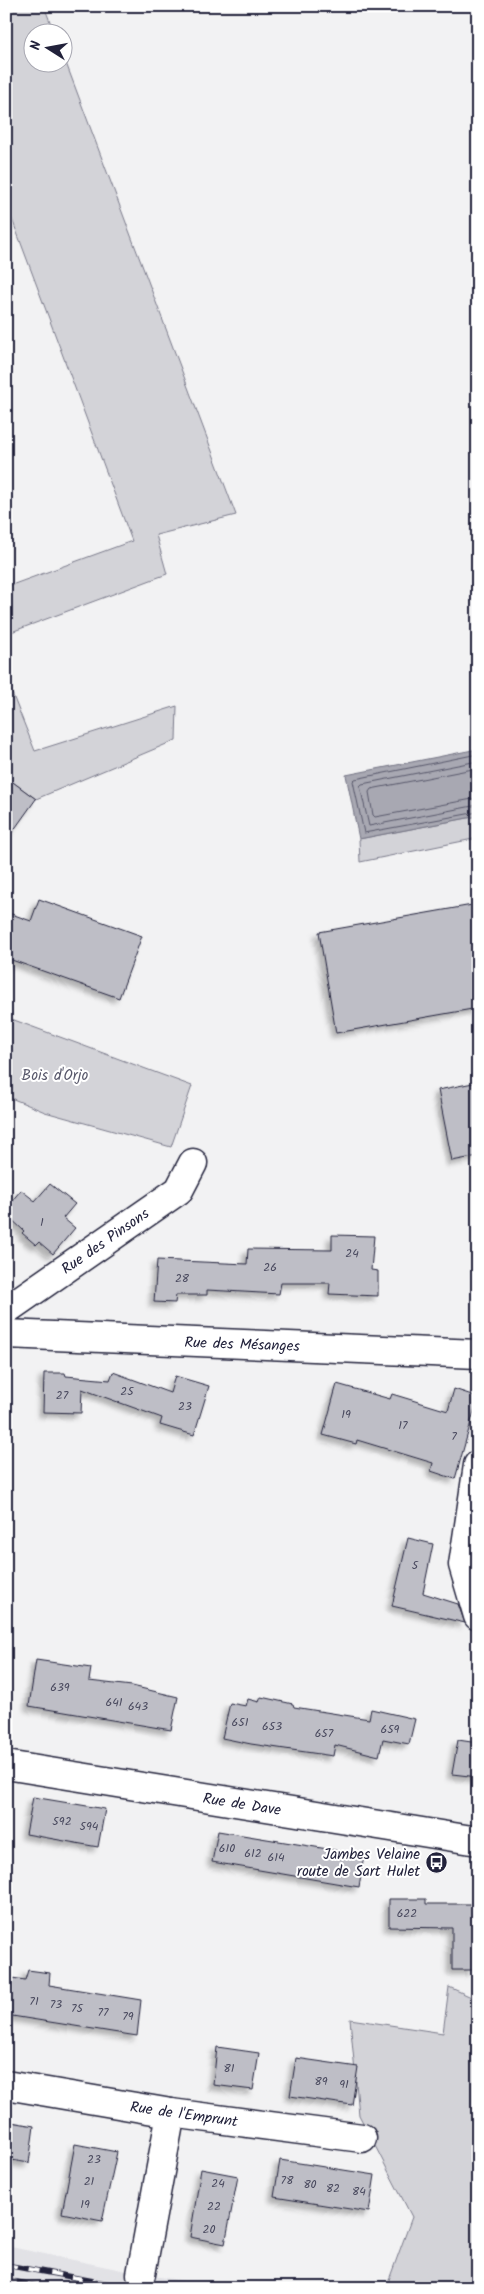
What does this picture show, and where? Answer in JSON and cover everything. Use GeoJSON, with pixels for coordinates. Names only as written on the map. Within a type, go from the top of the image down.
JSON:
{"type":"FeatureCollection","features":[{"type":"Feature","properties":{"kind":"street","name":"Rue des Pinsons"},"geometry":{"type":"LineString","coordinates":[[6,1310],[179,1190],[193,1163]]}},
{"type":"Feature","properties":{"kind":"street","name":"Rue des Mésanges"},"geometry":{"type":"LineString","coordinates":[[6,1334],[478,1354]]}},
{"type":"Feature","properties":{"kind":"street"},"geometry":{"type":"LineString","coordinates":[[478,1465],[463,1565],[478,1616]]}},
{"type":"Feature","properties":{"kind":"street","name":"Rue de Dave"},"geometry":{"type":"LineString","coordinates":[[6,1765],[478,1841]]}},
{"type":"Feature","properties":{"kind":"street","name":"Rue de l'Emprunt"},"geometry":{"type":"LineString","coordinates":[[6,2085],[171,2113],[362,2138]]}},
{"type":"Feature","properties":{"kind":"street"},"geometry":{"type":"LineString","coordinates":[[141,2274],[171,2113]]}},
{"type":"Feature","properties":{"kind":"shaded area"},"geometry":{"type":"Polygon","coordinates":[[[6,2246],[141,2274],[228,2288],[6,2288],[6,2246]]]}},
{"type":"Feature","properties":{"kind":"green space"},"geometry":{"type":"Polygon","coordinates":[[[6,6],[44,6],[50,22],[22,22],[22,72],[69,72],[236,515],[156,535],[167,574],[6,634],[6,587],[132,541],[6,203],[6,6]]]}},
{"type":"Feature","properties":{"kind":"green space"},"geometry":{"type":"Polygon","coordinates":[[[6,678],[35,751],[177,706],[176,740],[36,799],[6,777],[6,678]]]}},
{"type":"Feature","properties":{"kind":"green space"},"geometry":{"type":"Polygon","coordinates":[[[478,816],[478,838],[360,862],[359,839],[478,816]]]}},
{"type":"Feature","properties":{"kind":"green space","name":"Bois d'Orjo"},"geometry":{"type":"Polygon","coordinates":[[[6,1017],[192,1086],[171,1147],[45,1112],[6,1096],[6,1017]]]}},
{"type":"Feature","properties":{"kind":"green space"},"geometry":{"type":"Polygon","coordinates":[[[449,1987],[478,2000],[478,2288],[386,2288],[412,2217],[359,2115],[350,2019],[443,2033],[449,1987]]]}},
{"type":"Feature","properties":{"kind":"water"},"geometry":{"type":"Polygon","coordinates":[[[478,749],[478,816],[359,839],[346,775],[478,749]]]}},
{"type":"Feature","properties":{"kind":"building"},"geometry":{"type":"Polygon","coordinates":[[[6,777],[36,799],[6,841],[6,777]]]}},
{"type":"Feature","properties":{"kind":"building"},"geometry":{"type":"Polygon","coordinates":[[[39,899],[142,936],[119,998],[6,958],[6,912],[31,921],[39,899]]]}},
{"type":"Feature","properties":{"kind":"building"},"geometry":{"type":"Polygon","coordinates":[[[478,904],[478,1008],[336,1033],[319,932],[478,904]]]}},
{"type":"Feature","properties":{"kind":"building"},"geometry":{"type":"Polygon","coordinates":[[[478,1082],[478,1156],[452,1161],[438,1090],[478,1082]]]}},
{"type":"Feature","properties":{"kind":"building"},"geometry":{"type":"Polygon","coordinates":[[[50,1184],[75,1204],[63,1218],[75,1228],[53,1254],[39,1242],[36,1245],[22,1233],[24,1231],[6,1214],[6,1208],[21,1190],[35,1201],[50,1184]]]}},
{"type":"Feature","properties":{"kind":"building"},"geometry":{"type":"Polygon","coordinates":[[[332,1235],[374,1236],[371,1270],[378,1271],[378,1296],[329,1294],[330,1283],[281,1283],[279,1294],[207,1290],[207,1295],[176,1295],[175,1303],[154,1302],[157,1260],[247,1264],[248,1249],[332,1250],[332,1235]]]}},
{"type":"Feature","properties":{"kind":"building"},"geometry":{"type":"Polygon","coordinates":[[[113,1372],[170,1393],[175,1376],[209,1386],[194,1435],[160,1425],[162,1418],[82,1389],[81,1413],[43,1412],[44,1373],[65,1373],[66,1376],[110,1380],[113,1372]]]}},
{"type":"Feature","properties":{"kind":"building"},"geometry":{"type":"Polygon","coordinates":[[[337,1384],[390,1399],[392,1394],[448,1411],[454,1389],[478,1397],[455,1479],[431,1471],[433,1463],[357,1440],[356,1444],[323,1435],[337,1384]]]}},
{"type":"Feature","properties":{"kind":"building"},"geometry":{"type":"Polygon","coordinates":[[[408,1538],[433,1544],[423,1593],[458,1604],[465,1623],[392,1606],[408,1538]]]}},
{"type":"Feature","properties":{"kind":"building"},"geometry":{"type":"Polygon","coordinates":[[[36,1660],[91,1668],[89,1681],[132,1686],[178,1697],[171,1730],[29,1706],[36,1660]]]}},
{"type":"Feature","properties":{"kind":"building"},"geometry":{"type":"Polygon","coordinates":[[[261,1697],[293,1704],[294,1707],[369,1719],[371,1709],[415,1719],[409,1744],[383,1739],[379,1756],[335,1745],[333,1756],[222,1738],[230,1703],[246,1706],[248,1699],[259,1702],[261,1697]]]}},
{"type":"Feature","properties":{"kind":"building"},"geometry":{"type":"Polygon","coordinates":[[[458,1740],[478,1743],[478,1777],[452,1774],[458,1740]]]}},
{"type":"Feature","properties":{"kind":"building"},"geometry":{"type":"Polygon","coordinates":[[[33,1797],[105,1809],[98,1847],[26,1834],[33,1797]]]}},
{"type":"Feature","properties":{"kind":"building"},"geometry":{"type":"Polygon","coordinates":[[[218,1831],[364,1855],[359,1887],[212,1862],[218,1831]]]}},
{"type":"Feature","properties":{"kind":"building"},"geometry":{"type":"Polygon","coordinates":[[[389,1899],[426,1899],[426,1904],[478,1904],[478,1949],[474,1949],[473,1970],[452,1970],[452,1928],[389,1927],[389,1899]]]}},
{"type":"Feature","properties":{"kind":"building"},"geometry":{"type":"Polygon","coordinates":[[[28,1970],[50,1973],[49,1985],[141,2000],[137,2036],[6,2015],[6,1977],[25,1980],[28,1970]]]}},
{"type":"Feature","properties":{"kind":"building"},"geometry":{"type":"Polygon","coordinates":[[[217,2047],[259,2053],[253,2090],[213,2085],[217,2047]]]}},
{"type":"Feature","properties":{"kind":"building"},"geometry":{"type":"Polygon","coordinates":[[[296,2058],[358,2067],[352,2105],[290,2096],[296,2058]]]}},
{"type":"Feature","properties":{"kind":"building"},"geometry":{"type":"Polygon","coordinates":[[[6,2121],[34,2126],[29,2163],[6,2159],[6,2121]]]}},
{"type":"Feature","properties":{"kind":"building"},"geometry":{"type":"Polygon","coordinates":[[[75,2144],[117,2152],[102,2221],[62,2213],[75,2144]]]}},
{"type":"Feature","properties":{"kind":"building"},"geometry":{"type":"Polygon","coordinates":[[[280,2160],[375,2175],[369,2212],[274,2197],[280,2160]]]}},
{"type":"Feature","properties":{"kind":"building"},"geometry":{"type":"Polygon","coordinates":[[[201,2169],[238,2176],[225,2244],[190,2237],[201,2169]]]}},
{"type":"Feature","properties":{"kind":"railway"},"geometry":{"type":"LineString","coordinates":[[6,2265],[132,2288]]}},
{"type":"Feature","properties":{"kind":"railway"},"geometry":{"type":"LineString","coordinates":[[6,2280],[48,2288]]}},
{"type":"Feature","properties":{"kind":"place","name":"Jambes Velaine route de Sart Hulet"},"geometry":{"type":"Point","coordinates":[436,1863]}}]}
